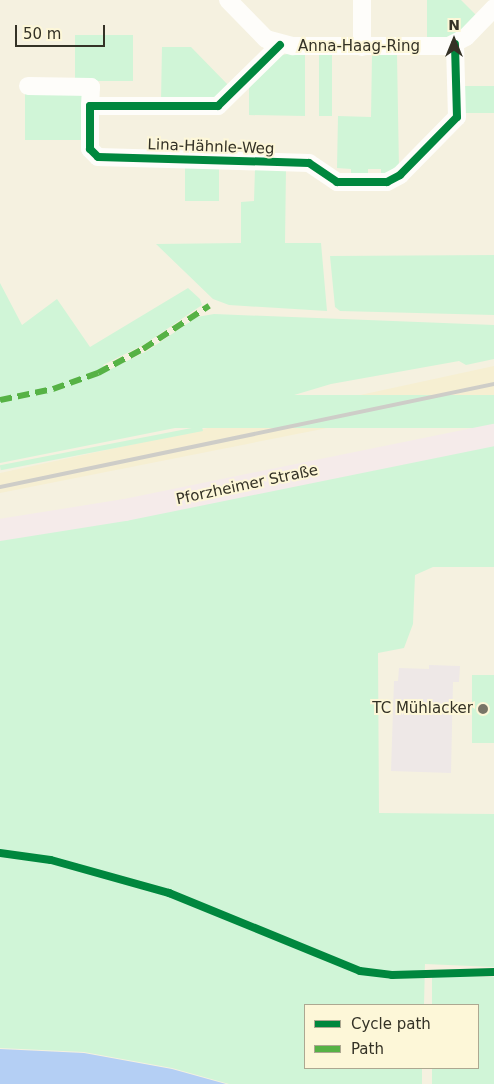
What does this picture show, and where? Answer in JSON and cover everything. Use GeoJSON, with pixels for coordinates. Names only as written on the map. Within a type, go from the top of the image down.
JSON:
{"type":"FeatureCollection","features":[{"type":"Feature","properties":{"kind":"main road","name":"Pforzheimer Straße"},"geometry":{"type":"LineString","coordinates":[[0,530],[125,510],[494,435]]}},
{"type":"Feature","properties":{"kind":"street","name":"Anna-Haag-Ring"},"geometry":{"type":"LineString","coordinates":[[228,0],[266,38],[280,45],[455,44]]}},
{"type":"Feature","properties":{"kind":"street"},"geometry":{"type":"LineString","coordinates":[[362,0],[362,46]]}},
{"type":"Feature","properties":{"kind":"street"},"geometry":{"type":"LineString","coordinates":[[455,44],[494,8]]}},
{"type":"Feature","properties":{"kind":"street","name":"Lina-Hähnle-Weg"},"geometry":{"type":"LineString","coordinates":[[28,86],[91,87],[90,150],[98,157],[309,163],[337,182],[383,183],[400,175],[457,117],[455,44]]}},
{"type":"Feature","properties":{"kind":"street"},"geometry":{"type":"LineString","coordinates":[[90,106],[218,106],[280,45]]}},
{"type":"Feature","properties":{"kind":"shaded area"},"geometry":{"type":"Polygon","coordinates":[[[494,366],[494,395],[0,493],[0,473],[494,366]]]}},
{"type":"Feature","properties":{"kind":"green space"},"geometry":{"type":"Polygon","coordinates":[[[427,0],[461,0],[476,15],[457,34],[444,39],[427,38],[427,0]]]}},
{"type":"Feature","properties":{"kind":"green space"},"geometry":{"type":"Polygon","coordinates":[[[75,35],[133,35],[133,81],[75,81],[75,35]]]}},
{"type":"Feature","properties":{"kind":"green space"},"geometry":{"type":"Polygon","coordinates":[[[162,47],[191,47],[231,88],[222,98],[161,101],[162,47]]]}},
{"type":"Feature","properties":{"kind":"green space"},"geometry":{"type":"Polygon","coordinates":[[[305,54],[305,116],[249,115],[249,85],[279,56],[305,54]]]}},
{"type":"Feature","properties":{"kind":"green space"},"geometry":{"type":"Polygon","coordinates":[[[319,54],[332,54],[332,116],[319,116],[319,54]]]}},
{"type":"Feature","properties":{"kind":"green space"},"geometry":{"type":"Polygon","coordinates":[[[372,55],[397,55],[399,169],[381,177],[381,169],[368,169],[368,177],[351,177],[351,169],[337,168],[338,116],[371,117],[372,55]]]}},
{"type":"Feature","properties":{"kind":"green space"},"geometry":{"type":"Polygon","coordinates":[[[464,86],[494,86],[494,113],[464,113],[464,86]]]}},
{"type":"Feature","properties":{"kind":"green space"},"geometry":{"type":"Polygon","coordinates":[[[25,91],[86,91],[86,140],[25,140],[25,91]]]}},
{"type":"Feature","properties":{"kind":"green space"},"geometry":{"type":"Polygon","coordinates":[[[185,163],[219,163],[219,201],[185,201],[185,163]]]}},
{"type":"Feature","properties":{"kind":"green space"},"geometry":{"type":"Polygon","coordinates":[[[255,168],[286,168],[285,243],[321,243],[327,311],[229,305],[213,299],[156,244],[241,243],[241,202],[254,201],[255,168]]]}},
{"type":"Feature","properties":{"kind":"green space"},"geometry":{"type":"Polygon","coordinates":[[[494,255],[494,315],[340,311],[335,307],[330,256],[494,255]]]}},
{"type":"Feature","properties":{"kind":"green space"},"geometry":{"type":"Polygon","coordinates":[[[0,283],[22,325],[57,299],[90,347],[188,288],[200,299],[202,305],[145,344],[103,365],[107,371],[147,351],[197,317],[214,314],[494,325],[494,359],[466,365],[459,361],[331,384],[200,423],[0,463],[0,283]]]}},
{"type":"Feature","properties":{"kind":"green space"},"geometry":{"type":"Polygon","coordinates":[[[0,395],[494,395],[494,428],[0,428],[0,395]]]}},
{"type":"Feature","properties":{"kind":"green space"},"geometry":{"type":"Polygon","coordinates":[[[202,426],[203,431],[1,470],[0,465],[202,426]]]}},
{"type":"Feature","properties":{"kind":"green space"},"geometry":{"type":"Polygon","coordinates":[[[494,443],[494,567],[433,567],[415,575],[413,624],[404,648],[378,653],[379,813],[494,814],[494,967],[425,964],[424,1004],[304,1004],[304,1069],[422,1069],[422,1084],[229,1084],[172,1068],[84,1052],[0,1048],[0,539],[494,443]]]}},
{"type":"Feature","properties":{"kind":"green space","name":"TC Mühlacker"},"geometry":{"type":"Polygon","coordinates":[[[472,675],[494,675],[494,743],[472,743],[472,675]]]}},
{"type":"Feature","properties":{"kind":"green space"},"geometry":{"type":"Polygon","coordinates":[[[432,976],[494,977],[494,1084],[432,1084],[432,1069],[479,1069],[479,1004],[432,1004],[432,976]]]}},
{"type":"Feature","properties":{"kind":"water"},"geometry":{"type":"Polygon","coordinates":[[[0,1049],[84,1053],[172,1069],[226,1084],[0,1084],[0,1049]]]}},
{"type":"Feature","properties":{"kind":"building"},"geometry":{"type":"Polygon","coordinates":[[[429,665],[460,666],[459,682],[453,682],[451,773],[391,771],[394,681],[398,681],[399,668],[429,669],[429,665]]]}},
{"type":"Feature","properties":{"kind":"railway"},"geometry":{"type":"LineString","coordinates":[[0,487],[494,384]]}},
{"type":"Feature","properties":{"kind":"marked path"},"geometry":{"type":"LineString","coordinates":[[0,400],[53,389],[98,373],[143,349],[209,306]]}},
{"type":"Feature","properties":{"kind":"cycle path"},"geometry":{"type":"LineString","coordinates":[[280,45],[218,106],[90,106],[90,149],[98,157],[309,163],[337,182],[387,182],[400,175],[457,117],[455,44]]}},
{"type":"Feature","properties":{"kind":"cycle path"},"geometry":{"type":"LineString","coordinates":[[0,853],[51,860],[169,893],[360,971],[392,975],[494,972]]}},
{"type":"Feature","properties":{"kind":"place","name":"TC Mühlacker"},"geometry":{"type":"Point","coordinates":[483,709]}}]}
